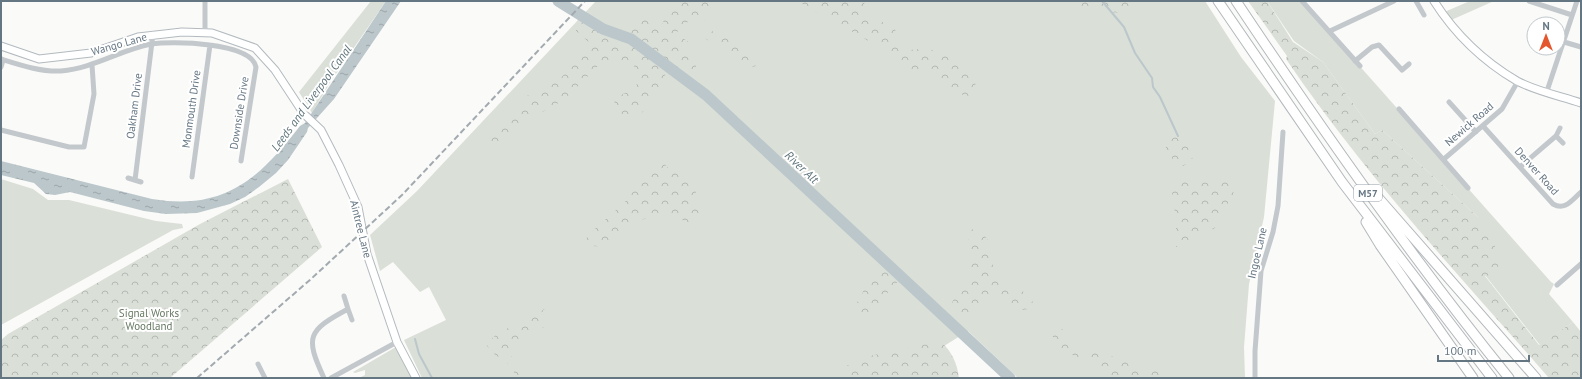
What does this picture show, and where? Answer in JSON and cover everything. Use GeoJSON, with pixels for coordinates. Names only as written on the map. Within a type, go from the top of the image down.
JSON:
{"type":"FeatureCollection","features":[{"type":"Feature","properties":{"kind":"highway","name":"M57"},"geometry":{"type":"LineString","coordinates":[[1218,1],[1342,182],[1492,378]]}},
{"type":"Feature","properties":{"kind":"highway","name":"M57"},"geometry":{"type":"LineString","coordinates":[[1236,1],[1342,157],[1463,321],[1509,378]]}},
{"type":"Feature","properties":{"kind":"highway","name":"M57"},"geometry":{"type":"LineString","coordinates":[[1342,157],[1536,378]]}},
{"type":"Feature","properties":{"kind":"highway","name":"M57"},"geometry":{"type":"LineString","coordinates":[[1342,182],[1380,245],[1473,378]]}},
{"type":"Feature","properties":{"kind":"main road"},"geometry":{"type":"LineString","coordinates":[[1434,1],[1466,43],[1488,62],[1518,81],[1581,103]]}},
{"type":"Feature","properties":{"kind":"main road","name":"Wango Lane"},"geometry":{"type":"LineString","coordinates":[[1,46],[39,59],[91,53],[138,37],[153,34],[205,32],[255,48],[275,70]]}},
{"type":"Feature","properties":{"kind":"main road","name":"Aintree Lane"},"geometry":{"type":"LineString","coordinates":[[275,70],[306,116],[321,130],[357,204],[367,254],[397,342],[416,378]]}},
{"type":"Feature","properties":{"kind":"street"},"geometry":{"type":"LineString","coordinates":[[205,1],[205,32]]}},
{"type":"Feature","properties":{"kind":"street"},"geometry":{"type":"LineString","coordinates":[[1302,1],[1360,66]]}},
{"type":"Feature","properties":{"kind":"street"},"geometry":{"type":"LineString","coordinates":[[1330,31],[1394,1]]}},
{"type":"Feature","properties":{"kind":"street"},"geometry":{"type":"LineString","coordinates":[[1416,1],[1424,15]]}},
{"type":"Feature","properties":{"kind":"street"},"geometry":{"type":"LineString","coordinates":[[1529,1],[1572,15]]}},
{"type":"Feature","properties":{"kind":"street"},"geometry":{"type":"LineString","coordinates":[[1566,35],[1577,1]]}},
{"type":"Feature","properties":{"kind":"street","name":"Oakham Drive"},"geometry":{"type":"LineString","coordinates":[[128,178],[138,181],[153,34]]}},
{"type":"Feature","properties":{"kind":"street"},"geometry":{"type":"LineString","coordinates":[[1566,43],[1581,47]]}},
{"type":"Feature","properties":{"kind":"street","name":"Wango Lane"},"geometry":{"type":"LineString","coordinates":[[2,59],[35,69],[60,71],[92,66],[152,44],[210,44],[235,50],[251,57],[255,62],[256,67]]}},
{"type":"Feature","properties":{"kind":"street","name":"Monmouth Drive"},"geometry":{"type":"LineString","coordinates":[[192,177],[210,44]]}},
{"type":"Feature","properties":{"kind":"street"},"geometry":{"type":"LineString","coordinates":[[1356,61],[1372,47],[1379,45],[1384,48],[1402,70],[1409,64]]}},
{"type":"Feature","properties":{"kind":"street"},"geometry":{"type":"LineString","coordinates":[[1547,92],[1559,56]]}},
{"type":"Feature","properties":{"kind":"street"},"geometry":{"type":"LineString","coordinates":[[1,67],[2,59]]}},
{"type":"Feature","properties":{"kind":"street"},"geometry":{"type":"LineString","coordinates":[[1,130],[69,147],[84,147],[94,94],[92,66]]}},
{"type":"Feature","properties":{"kind":"street","name":"Downside Drive"},"geometry":{"type":"LineString","coordinates":[[241,161],[256,67]]}},
{"type":"Feature","properties":{"kind":"street","name":"Newick Road"},"geometry":{"type":"LineString","coordinates":[[1444,159],[1502,109],[1518,81]]}},
{"type":"Feature","properties":{"kind":"street"},"geometry":{"type":"LineString","coordinates":[[1449,102],[1476,132]]}},
{"type":"Feature","properties":{"kind":"street"},"geometry":{"type":"LineString","coordinates":[[1399,109],[1468,188]]}},
{"type":"Feature","properties":{"kind":"street","name":"Denver Road"},"geometry":{"type":"LineString","coordinates":[[1483,126],[1553,204],[1559,207],[1564,206],[1581,192]]}},
{"type":"Feature","properties":{"kind":"street"},"geometry":{"type":"LineString","coordinates":[[1520,167],[1556,136],[1560,128]]}},
{"type":"Feature","properties":{"kind":"street","name":"Ingoe Lane"},"geometry":{"type":"LineString","coordinates":[[1255,378],[1255,350],[1262,271],[1273,232],[1278,206],[1283,132]]}},
{"type":"Feature","properties":{"kind":"street"},"geometry":{"type":"LineString","coordinates":[[1556,136],[1563,142]]}},
{"type":"Feature","properties":{"kind":"street"},"geometry":{"type":"LineString","coordinates":[[1557,285],[1581,264]]}},
{"type":"Feature","properties":{"kind":"street"},"geometry":{"type":"LineString","coordinates":[[344,296],[352,320]]}},
{"type":"Feature","properties":{"kind":"street"},"geometry":{"type":"LineString","coordinates":[[324,378],[314,356],[311,342],[318,328],[329,319],[348,309]]}},
{"type":"Feature","properties":{"kind":"street"},"geometry":{"type":"LineString","coordinates":[[331,378],[397,342]]}},
{"type":"Feature","properties":{"kind":"street"},"geometry":{"type":"LineString","coordinates":[[258,364],[265,378]]}},
{"type":"Feature","properties":{"kind":"green space"},"geometry":{"type":"Polygon","coordinates":[[[371,1],[386,1],[331,81],[312,113],[299,92],[371,1]]]}},
{"type":"Feature","properties":{"kind":"green space"},"geometry":{"type":"Polygon","coordinates":[[[596,1],[1205,1],[1241,57],[1275,101],[1264,217],[1249,284],[1244,347],[1245,378],[1018,378],[968,331],[944,346],[859,378],[422,378],[404,340],[446,320],[429,287],[420,292],[393,262],[380,271],[370,235],[417,191],[596,1]]]}},
{"type":"Feature","properties":{"kind":"green space"},"geometry":{"type":"Polygon","coordinates":[[[678,1],[709,1],[710,21],[692,18],[677,32],[677,34],[693,45],[690,54],[697,64],[695,69],[683,75],[643,45],[646,42],[642,44],[627,33],[631,21],[640,15],[662,25],[666,15],[678,1]]]}},
{"type":"Feature","properties":{"kind":"green space"},"geometry":{"type":"Polygon","coordinates":[[[797,1],[864,1],[866,15],[894,27],[902,46],[916,51],[920,46],[935,51],[934,61],[936,56],[943,55],[956,59],[968,70],[977,90],[970,96],[965,95],[953,91],[942,83],[933,68],[932,73],[915,73],[900,66],[883,49],[797,1]]]}},
{"type":"Feature","properties":{"kind":"green space"},"geometry":{"type":"Polygon","coordinates":[[[1071,1],[1144,1],[1129,11],[1109,12],[1098,11],[1071,1]]]}},
{"type":"Feature","properties":{"kind":"green space"},"geometry":{"type":"Polygon","coordinates":[[[1248,1],[1267,1],[1293,42],[1323,62],[1375,134],[1382,130],[1478,217],[1500,255],[1497,274],[1485,276],[1539,345],[1573,322],[1581,332],[1581,378],[1549,378],[1480,300],[1379,183],[1347,142],[1286,59],[1287,56],[1248,1]]]}},
{"type":"Feature","properties":{"kind":"green space"},"geometry":{"type":"Polygon","coordinates":[[[1267,1],[1302,1],[1554,284],[1549,294],[1573,322],[1540,345],[1485,275],[1478,217],[1382,130],[1375,134],[1323,62],[1294,41],[1267,1]]]}},
{"type":"Feature","properties":{"kind":"green space"},"geometry":{"type":"Polygon","coordinates":[[[1470,1],[1494,1],[1449,21],[1442,13],[1470,1]]]}},
{"type":"Feature","properties":{"kind":"green space"},"geometry":{"type":"Polygon","coordinates":[[[580,17],[603,32],[631,42],[637,49],[635,52],[638,49],[666,71],[662,82],[649,100],[645,109],[636,118],[627,118],[620,112],[614,101],[617,97],[635,88],[638,76],[633,65],[610,63],[599,65],[564,100],[535,116],[504,143],[497,144],[486,139],[530,93],[560,79],[591,44],[576,31],[576,23],[580,17]]]}},
{"type":"Feature","properties":{"kind":"green space"},"geometry":{"type":"Polygon","coordinates":[[[703,28],[740,41],[757,59],[756,66],[749,68],[706,39],[699,30],[703,28]]]}},
{"type":"Feature","properties":{"kind":"green space"},"geometry":{"type":"Polygon","coordinates":[[[1183,134],[1193,160],[1183,166],[1170,156],[1166,150],[1166,141],[1183,134]]]}},
{"type":"Feature","properties":{"kind":"green space"},"geometry":{"type":"Polygon","coordinates":[[[657,161],[663,163],[692,186],[698,197],[700,209],[697,226],[693,228],[677,216],[651,217],[637,222],[608,243],[595,246],[589,245],[586,239],[589,234],[624,203],[657,161]]]}},
{"type":"Feature","properties":{"kind":"green space"},"geometry":{"type":"Polygon","coordinates":[[[1177,177],[1209,183],[1226,182],[1232,186],[1234,195],[1226,206],[1215,228],[1176,247],[1176,220],[1171,185],[1177,177]]]}},
{"type":"Feature","properties":{"kind":"green space"},"geometry":{"type":"Polygon","coordinates":[[[1,179],[33,189],[48,200],[69,200],[156,221],[182,224],[183,228],[173,230],[1,325],[1,179]]]}},
{"type":"Feature","properties":{"kind":"green space","name":"Signal Works Woodland"},"geometry":{"type":"Polygon","coordinates":[[[288,179],[322,247],[170,378],[1,378],[1,340],[8,334],[200,224],[288,179]]]}},
{"type":"Feature","properties":{"kind":"green space"},"geometry":{"type":"Polygon","coordinates":[[[971,229],[986,237],[991,248],[992,262],[997,277],[1000,281],[1021,291],[1030,298],[1033,303],[1029,309],[1014,311],[1001,301],[989,296],[965,316],[958,316],[952,312],[952,302],[967,283],[969,278],[970,265],[968,241],[971,229]]]}},
{"type":"Feature","properties":{"kind":"green space"},"geometry":{"type":"Polygon","coordinates":[[[887,266],[900,278],[876,308],[864,316],[853,314],[852,308],[861,297],[869,276],[876,269],[887,266]]]}},
{"type":"Feature","properties":{"kind":"green space"},"geometry":{"type":"Polygon","coordinates":[[[544,309],[548,316],[544,327],[523,337],[511,355],[517,366],[523,367],[529,374],[538,378],[518,378],[507,363],[491,352],[486,344],[499,332],[536,316],[544,309]]]}},
{"type":"Feature","properties":{"kind":"green space"},"geometry":{"type":"Polygon","coordinates":[[[1057,328],[1065,330],[1071,341],[1081,348],[1118,358],[1140,367],[1161,366],[1166,370],[1171,378],[1117,378],[1055,346],[1052,333],[1057,328]]]}},
{"type":"Feature","properties":{"kind":"green space"},"geometry":{"type":"Polygon","coordinates":[[[941,341],[953,358],[957,367],[959,378],[840,378],[843,369],[855,359],[941,341]]]}},
{"type":"Feature","properties":{"kind":"green space"},"geometry":{"type":"Polygon","coordinates":[[[396,347],[400,349],[412,378],[359,378],[365,375],[365,370],[355,373],[353,372],[396,347]]]}},
{"type":"Feature","properties":{"kind":"water"},"geometry":{"type":"Polygon","coordinates":[[[386,1],[401,1],[334,99],[308,128],[307,132],[288,160],[276,173],[259,187],[245,197],[230,204],[197,213],[166,214],[144,211],[70,192],[55,195],[46,194],[34,183],[1,175],[1,161],[152,199],[177,201],[200,200],[220,195],[238,187],[254,176],[270,161],[300,126],[305,123],[386,1]]]}},
{"type":"Feature","properties":{"kind":"waterway","name":"River Alt"},"geometry":{"type":"LineString","coordinates":[[558,1],[603,29],[631,39],[706,95],[1010,378]]}},
{"type":"Feature","properties":{"kind":"waterway"},"geometry":{"type":"LineString","coordinates":[[1102,1],[1124,27],[1135,53],[1152,78],[1153,87],[1160,97],[1178,136]]}},
{"type":"Feature","properties":{"kind":"waterway"},"geometry":{"type":"LineString","coordinates":[[415,339],[419,354],[432,378]]}},
{"type":"Feature","properties":{"kind":"railway"},"geometry":{"type":"LineString","coordinates":[[197,378],[311,279],[402,195],[585,1]]}},
{"type":"Feature","properties":{"kind":"water label","name":"Leeds and Liverpool Canal"},"geometry":{"type":"Point","coordinates":[311,98]}}]}
